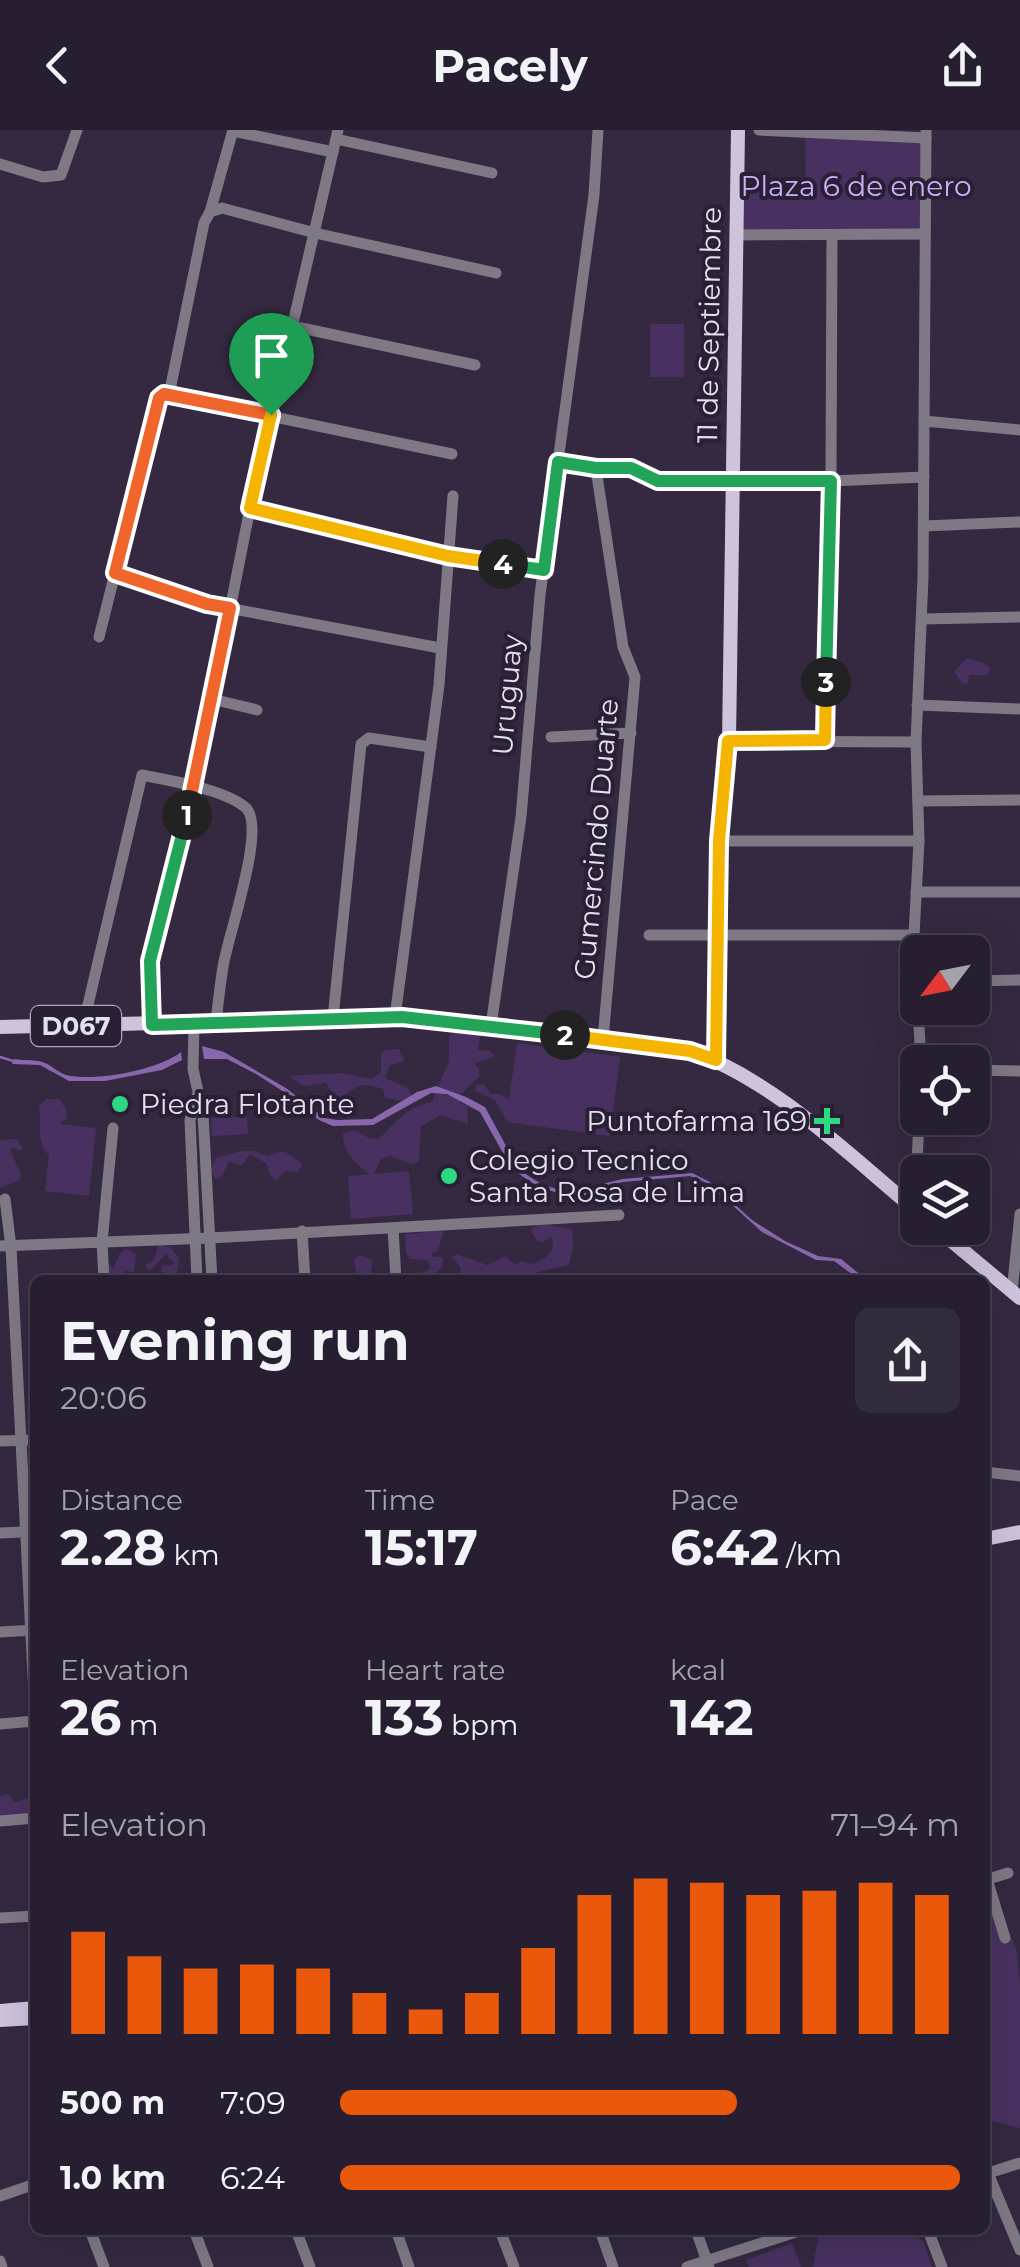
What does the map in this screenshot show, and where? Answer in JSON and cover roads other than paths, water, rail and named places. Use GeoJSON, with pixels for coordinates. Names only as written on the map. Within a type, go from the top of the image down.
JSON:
{"type":"FeatureCollection","features":[{"type":"Feature","properties":{"kind":"main road","name":"11 de Septiembre"},"geometry":{"type":"LineString","coordinates":[[716,1060],[719,841],[728,741],[738,130]]}},
{"type":"Feature","properties":{"kind":"main road","name":"D067"},"geometry":{"type":"LineString","coordinates":[[0,1028],[395,1017],[690,1051],[761,1084],[900,1198]]}},
{"type":"Feature","properties":{"kind":"main road"},"geometry":{"type":"LineString","coordinates":[[956,1245],[1016,1295]]}},
{"type":"Feature","properties":{"kind":"main road"},"geometry":{"type":"LineString","coordinates":[[990,1537],[1020,1532]]}},
{"type":"Feature","properties":{"kind":"main road"},"geometry":{"type":"LineString","coordinates":[[0,2011],[30,2008]]}},
{"type":"Feature","properties":{"kind":"main road"},"geometry":{"type":"LineString","coordinates":[[0,2020],[30,2018]]}},
{"type":"Feature","properties":{"kind":"street"},"geometry":{"type":"LineString","coordinates":[[0,164],[44,177],[62,175],[77,130]]}},
{"type":"Feature","properties":{"kind":"street"},"geometry":{"type":"LineString","coordinates":[[169,396],[204,223],[233,130],[336,140],[492,173]]}},
{"type":"Feature","properties":{"kind":"street","name":"Uruguay"},"geometry":{"type":"LineString","coordinates":[[491,1026],[521,817],[544,570],[594,196],[598,130]]}},
{"type":"Feature","properties":{"kind":"street"},"geometry":{"type":"LineString","coordinates":[[759,130],[926,134],[924,526],[914,935]]}},
{"type":"Feature","properties":{"kind":"street"},"geometry":{"type":"LineString","coordinates":[[152,1025],[150,961],[195,786],[250,508],[336,140]]}},
{"type":"Feature","properties":{"kind":"street"},"geometry":{"type":"LineString","coordinates":[[210,212],[222,208],[496,273]]}},
{"type":"Feature","properties":{"kind":"street"},"geometry":{"type":"LineString","coordinates":[[737,235],[925,234]]}},
{"type":"Feature","properties":{"kind":"street"},"geometry":{"type":"LineString","coordinates":[[825,740],[832,235]]}},
{"type":"Feature","properties":{"kind":"street"},"geometry":{"type":"LineString","coordinates":[[292,326],[475,366]]}},
{"type":"Feature","properties":{"kind":"street"},"geometry":{"type":"LineString","coordinates":[[99,637],[157,400],[164,394],[452,454]]}},
{"type":"Feature","properties":{"kind":"street"},"geometry":{"type":"LineString","coordinates":[[924,421],[1020,430]]}},
{"type":"Feature","properties":{"kind":"street"},"geometry":{"type":"LineString","coordinates":[[558,462],[631,468],[658,481],[924,477]]}},
{"type":"Feature","properties":{"kind":"street","name":"Gumercindo Duarte"},"geometry":{"type":"LineString","coordinates":[[596,468],[623,646],[635,677],[603,1039]]}},
{"type":"Feature","properties":{"kind":"street"},"geometry":{"type":"LineString","coordinates":[[395,1017],[430,748],[453,496]]}},
{"type":"Feature","properties":{"kind":"street"},"geometry":{"type":"LineString","coordinates":[[250,508],[448,556],[544,570]]}},
{"type":"Feature","properties":{"kind":"street"},"geometry":{"type":"LineString","coordinates":[[924,526],[1020,522]]}},
{"type":"Feature","properties":{"kind":"street"},"geometry":{"type":"LineString","coordinates":[[115,573],[207,604],[440,648]]}},
{"type":"Feature","properties":{"kind":"street"},"geometry":{"type":"LineString","coordinates":[[922,619],[1020,617]]}},
{"type":"Feature","properties":{"kind":"street"},"geometry":{"type":"LineString","coordinates":[[212,699],[257,710]]}},
{"type":"Feature","properties":{"kind":"street"},"geometry":{"type":"LineString","coordinates":[[918,706],[1020,709]]}},
{"type":"Feature","properties":{"kind":"street"},"geometry":{"type":"LineString","coordinates":[[551,737],[631,733]]}},
{"type":"Feature","properties":{"kind":"street"},"geometry":{"type":"LineString","coordinates":[[333,1018],[361,744],[370,738],[430,748]]}},
{"type":"Feature","properties":{"kind":"street"},"geometry":{"type":"LineString","coordinates":[[728,741],[916,742]]}},
{"type":"Feature","properties":{"kind":"street"},"geometry":{"type":"LineString","coordinates":[[83,1026],[142,775],[195,786],[237,802],[254,821],[223,966],[216,1022]]}},
{"type":"Feature","properties":{"kind":"street"},"geometry":{"type":"LineString","coordinates":[[918,801],[1020,800]]}},
{"type":"Feature","properties":{"kind":"street"},"geometry":{"type":"LineString","coordinates":[[719,841],[919,841]]}},
{"type":"Feature","properties":{"kind":"street"},"geometry":{"type":"LineString","coordinates":[[916,892],[1020,892]]}},
{"type":"Feature","properties":{"kind":"street"},"geometry":{"type":"LineString","coordinates":[[649,935],[900,935]]}},
{"type":"Feature","properties":{"kind":"street"},"geometry":{"type":"LineString","coordinates":[[990,981],[1020,980]]}},
{"type":"Feature","properties":{"kind":"street"},"geometry":{"type":"LineString","coordinates":[[194,1023],[193,1068],[203,1114],[212,1275]]}},
{"type":"Feature","properties":{"kind":"street"},"geometry":{"type":"LineString","coordinates":[[990,1070],[1020,1071]]}},
{"type":"Feature","properties":{"kind":"street"},"geometry":{"type":"LineString","coordinates":[[197,1096],[190,1120],[197,1275]]}},
{"type":"Feature","properties":{"kind":"street"},"geometry":{"type":"LineString","coordinates":[[104,1275],[102,1242],[113,1128]]}},
{"type":"Feature","properties":{"kind":"street"},"geometry":{"type":"LineString","coordinates":[[5,1199],[5,1246],[28,1441],[24,1532],[30,1591]]}},
{"type":"Feature","properties":{"kind":"street"},"geometry":{"type":"LineString","coordinates":[[1016,1295],[1020,1214]]}},
{"type":"Feature","properties":{"kind":"street"},"geometry":{"type":"LineString","coordinates":[[5,1246],[619,1215]]}},
{"type":"Feature","properties":{"kind":"street"},"geometry":{"type":"LineString","coordinates":[[392,1228],[396,1275]]}},
{"type":"Feature","properties":{"kind":"street"},"geometry":{"type":"LineString","coordinates":[[302,1231],[305,1275]]}},
{"type":"Feature","properties":{"kind":"street"},"geometry":{"type":"LineString","coordinates":[[0,1341],[15,1343]]}},
{"type":"Feature","properties":{"kind":"street"},"geometry":{"type":"LineString","coordinates":[[0,1441],[28,1441]]}},
{"type":"Feature","properties":{"kind":"street"},"geometry":{"type":"LineString","coordinates":[[990,1473],[1020,1476]]}},
{"type":"Feature","properties":{"kind":"street"},"geometry":{"type":"LineString","coordinates":[[0,1533],[24,1532]]}},
{"type":"Feature","properties":{"kind":"street"},"geometry":{"type":"LineString","coordinates":[[0,1632],[30,1630]]}},
{"type":"Feature","properties":{"kind":"street"},"geometry":{"type":"LineString","coordinates":[[0,1724],[30,1721]]}},
{"type":"Feature","properties":{"kind":"street"},"geometry":{"type":"LineString","coordinates":[[0,1821],[30,1818]]}},
{"type":"Feature","properties":{"kind":"street"},"geometry":{"type":"LineString","coordinates":[[990,1878],[1008,1873]]}},
{"type":"Feature","properties":{"kind":"street"},"geometry":{"type":"LineString","coordinates":[[990,1891],[1005,1938]]}},
{"type":"Feature","properties":{"kind":"street"},"geometry":{"type":"LineString","coordinates":[[0,1918],[30,1916]]}},
{"type":"Feature","properties":{"kind":"street"},"geometry":{"type":"LineString","coordinates":[[990,2173],[1020,2163]]}},
{"type":"Feature","properties":{"kind":"street"},"geometry":{"type":"LineString","coordinates":[[990,2181],[1020,2250]]}},
{"type":"Feature","properties":{"kind":"street"},"geometry":{"type":"LineString","coordinates":[[0,2196],[30,2186]]}},
{"type":"Feature","properties":{"kind":"street"},"geometry":{"type":"LineString","coordinates":[[92,2235],[104,2267]]}},
{"type":"Feature","properties":{"kind":"street"},"geometry":{"type":"LineString","coordinates":[[196,2235],[208,2267]]}},
{"type":"Feature","properties":{"kind":"street"},"geometry":{"type":"LineString","coordinates":[[298,2235],[310,2267]]}},
{"type":"Feature","properties":{"kind":"street"},"geometry":{"type":"LineString","coordinates":[[398,2235],[409,2267]]}},
{"type":"Feature","properties":{"kind":"street"},"geometry":{"type":"LineString","coordinates":[[502,2235],[514,2267]]}},
{"type":"Feature","properties":{"kind":"street"},"geometry":{"type":"LineString","coordinates":[[602,2235],[613,2267]]}},
{"type":"Feature","properties":{"kind":"street"},"geometry":{"type":"LineString","coordinates":[[698,2235],[708,2264]]}},
{"type":"Feature","properties":{"kind":"street"},"geometry":{"type":"LineString","coordinates":[[687,2267],[708,2264],[788,2235]]}},
{"type":"Feature","properties":{"kind":"street"},"geometry":{"type":"LineString","coordinates":[[930,2235],[942,2267]]}},
{"type":"Feature","properties":{"kind":"waterway"},"geometry":{"type":"LineString","coordinates":[[0,1057],[13,1061]]}},
{"type":"Feature","properties":{"kind":"place","name":"Piedra Flotante"},"geometry":{"type":"Point","coordinates":[120,1104]}},
{"type":"Feature","properties":{"kind":"place","name":"Puntofarma 169"},"geometry":{"type":"Point","coordinates":[827,1121]}},
{"type":"Feature","properties":{"kind":"place","name":"Colegio Tecnico Santa Rosa de Lima"},"geometry":{"type":"Point","coordinates":[449,1176]}},
{"type":"Feature","properties":{"kind":"park label","name":"Plaza 6 de enero"},"geometry":{"type":"Point","coordinates":[856,186]}}]}
